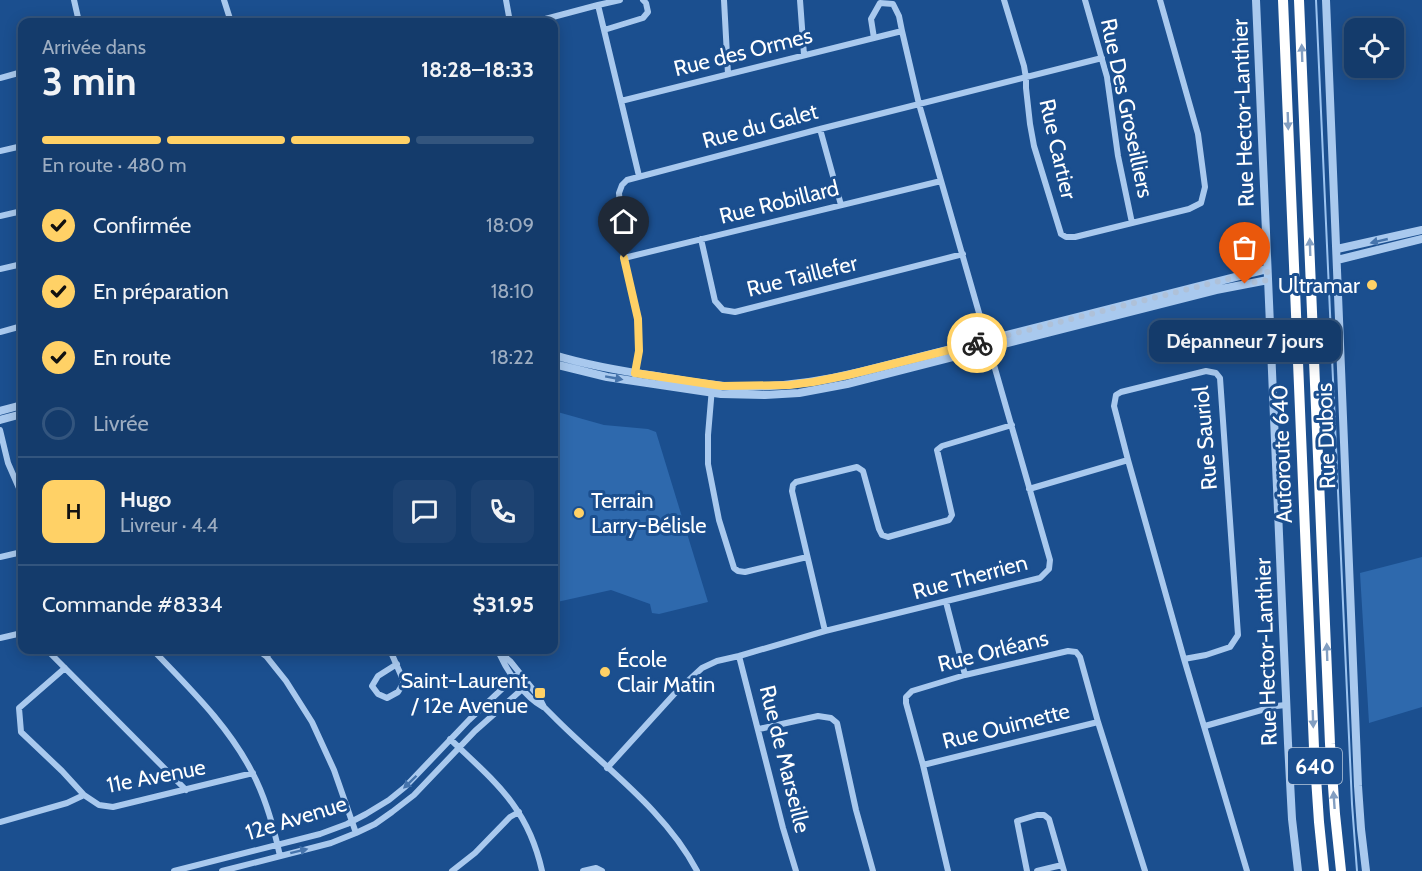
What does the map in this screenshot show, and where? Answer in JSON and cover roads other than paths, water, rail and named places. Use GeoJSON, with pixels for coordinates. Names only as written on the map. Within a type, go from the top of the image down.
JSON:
{"type":"FeatureCollection","features":[{"type":"Feature","properties":{"kind":"highway","name":"Autoroute 640"},"geometry":{"type":"LineString","coordinates":[[1282,0],[1314,748],[1324,871]]}},
{"type":"Feature","properties":{"kind":"highway","name":"Autoroute 640"},"geometry":{"type":"LineString","coordinates":[[1299,0],[1330,736],[1333,796],[1341,871]]}},
{"type":"Feature","properties":{"kind":"street"},"geometry":{"type":"LineString","coordinates":[[74,0],[78,18]]}},
{"type":"Feature","properties":{"kind":"street"},"geometry":{"type":"LineString","coordinates":[[224,0],[228,18]]}},
{"type":"Feature","properties":{"kind":"street"},"geometry":{"type":"LineString","coordinates":[[506,0],[509,18]]}},
{"type":"Feature","properties":{"kind":"street"},"geometry":{"type":"LineString","coordinates":[[549,18],[620,0]]}},
{"type":"Feature","properties":{"kind":"street"},"geometry":{"type":"LineString","coordinates":[[604,30],[643,18],[648,12],[643,0]]}},
{"type":"Feature","properties":{"kind":"street"},"geometry":{"type":"LineString","coordinates":[[724,0],[728,74]]}},
{"type":"Feature","properties":{"kind":"street"},"geometry":{"type":"LineString","coordinates":[[800,0],[804,55]]}},
{"type":"Feature","properties":{"kind":"street","name":"Rue Cartier"},"geometry":{"type":"LineString","coordinates":[[1004,0],[1026,78],[1034,146],[1061,234],[1066,237],[1075,237],[1132,223]]}},
{"type":"Feature","properties":{"kind":"street","name":"Rue Des Groseilliers"},"geometry":{"type":"LineString","coordinates":[[1085,0],[1107,77],[1118,156],[1132,223]]}},
{"type":"Feature","properties":{"kind":"street"},"geometry":{"type":"LineString","coordinates":[[1132,223],[1189,209],[1201,203],[1204,187],[1198,134],[1160,0]]}},
{"type":"Feature","properties":{"kind":"street","name":"Rue Hector-Lanthier"},"geometry":{"type":"LineString","coordinates":[[1257,0],[1286,705],[1291,804],[1298,871]]}},
{"type":"Feature","properties":{"kind":"street","name":"Rue Dubois"},"geometry":{"type":"LineString","coordinates":[[1326,0],[1358,786],[1366,871]]}},
{"type":"Feature","properties":{"kind":"street"},"geometry":{"type":"LineString","coordinates":[[874,38],[871,19],[880,3],[893,4],[902,31],[919,104]]}},
{"type":"Feature","properties":{"kind":"street"},"geometry":{"type":"LineString","coordinates":[[598,5],[639,176]]}},
{"type":"Feature","properties":{"kind":"street","name":"Rue des Ormes"},"geometry":{"type":"LineString","coordinates":[[621,101],[902,31]]}},
{"type":"Feature","properties":{"kind":"street","name":"Rue du Galet"},"geometry":{"type":"LineString","coordinates":[[634,377],[639,351],[638,319],[624,258],[619,193],[627,180],[1101,58]]}},
{"type":"Feature","properties":{"kind":"street"},"geometry":{"type":"LineString","coordinates":[[0,78],[18,73]]}},
{"type":"Feature","properties":{"kind":"street","name":"Rue Therrien"},"geometry":{"type":"LineString","coordinates":[[608,768],[677,691],[702,668],[717,661],[825,631],[1040,578],[1049,569],[1050,560],[919,104]]}},
{"type":"Feature","properties":{"kind":"street"},"geometry":{"type":"LineString","coordinates":[[820,129],[841,205]]}},
{"type":"Feature","properties":{"kind":"street"},"geometry":{"type":"LineString","coordinates":[[0,152],[18,147]]}},
{"type":"Feature","properties":{"kind":"street","name":"Rue Robillard"},"geometry":{"type":"LineString","coordinates":[[624,258],[941,181]]}},
{"type":"Feature","properties":{"kind":"street"},"geometry":{"type":"LineString","coordinates":[[0,216],[18,212]]}},
{"type":"Feature","properties":{"kind":"street"},"geometry":{"type":"LineString","coordinates":[[1336,249],[1422,234]]}},
{"type":"Feature","properties":{"kind":"street"},"geometry":{"type":"LineString","coordinates":[[1337,260],[1347,259],[1422,234]]}},
{"type":"Feature","properties":{"kind":"street","name":"Rue Taillefer"},"geometry":{"type":"LineString","coordinates":[[701,239],[716,300],[723,310],[735,312],[963,254]]}},
{"type":"Feature","properties":{"kind":"street"},"geometry":{"type":"LineString","coordinates":[[0,269],[18,265]]}},
{"type":"Feature","properties":{"kind":"street"},"geometry":{"type":"LineString","coordinates":[[558,365],[598,375],[634,377],[754,395],[807,392],[847,384],[1267,269]]}},
{"type":"Feature","properties":{"kind":"street"},"geometry":{"type":"LineString","coordinates":[[988,344],[1216,290],[1268,280]]}},
{"type":"Feature","properties":{"kind":"street"},"geometry":{"type":"LineString","coordinates":[[0,332],[18,327]]}},
{"type":"Feature","properties":{"kind":"street"},"geometry":{"type":"LineString","coordinates":[[558,356],[634,377]]}},
{"type":"Feature","properties":{"kind":"street","name":"Rue Sauriol"},"geometry":{"type":"LineString","coordinates":[[1184,659],[1230,647],[1238,635],[1220,378],[1206,371],[1122,392],[1116,395],[1114,406],[1184,659],[1247,871]]}},
{"type":"Feature","properties":{"kind":"street"},"geometry":{"type":"LineString","coordinates":[[712,389],[708,464],[719,520],[734,568],[745,572],[807,557]]}},
{"type":"Feature","properties":{"kind":"street"},"geometry":{"type":"LineString","coordinates":[[0,411],[18,406]]}},
{"type":"Feature","properties":{"kind":"street"},"geometry":{"type":"LineString","coordinates":[[0,420],[18,415]]}},
{"type":"Feature","properties":{"kind":"street"},"geometry":{"type":"LineString","coordinates":[[825,631],[792,491],[793,485],[796,482],[857,466],[863,471],[882,536],[888,537],[949,520],[952,515],[937,450],[942,446],[1011,425]]}},
{"type":"Feature","properties":{"kind":"street"},"geometry":{"type":"LineString","coordinates":[[0,430],[8,463],[18,486]]}},
{"type":"Feature","properties":{"kind":"street"},"geometry":{"type":"LineString","coordinates":[[1029,489],[1128,460]]}},
{"type":"Feature","properties":{"kind":"street"},"geometry":{"type":"LineString","coordinates":[[0,557],[18,553]]}},
{"type":"Feature","properties":{"kind":"street"},"geometry":{"type":"LineString","coordinates":[[946,602],[965,675]]}},
{"type":"Feature","properties":{"kind":"street"},"geometry":{"type":"LineString","coordinates":[[0,638],[18,634]]}},
{"type":"Feature","properties":{"kind":"street","name":"Rue Orléans"},"geometry":{"type":"LineString","coordinates":[[948,871],[906,697],[912,691],[965,675],[1068,651],[1076,652],[1080,657],[1145,871]]}},
{"type":"Feature","properties":{"kind":"street"},"geometry":{"type":"LineString","coordinates":[[51,654],[186,790]]}},
{"type":"Feature","properties":{"kind":"street"},"geometry":{"type":"LineString","coordinates":[[157,654],[218,720],[236,745],[253,773],[271,820],[280,856]]}},
{"type":"Feature","properties":{"kind":"street"},"geometry":{"type":"LineString","coordinates":[[263,654],[286,681],[312,722],[334,770],[356,833]]}},
{"type":"Feature","properties":{"kind":"street"},"geometry":{"type":"LineString","coordinates":[[392,654],[397,664],[404,682],[398,692],[387,698],[378,694],[372,686],[378,676],[397,664]]}},
{"type":"Feature","properties":{"kind":"street"},"geometry":{"type":"LineString","coordinates":[[502,654],[510,661],[516,675],[539,697],[544,707],[667,826],[697,871]]}},
{"type":"Feature","properties":{"kind":"street","name":"Rue de Marseille"},"geometry":{"type":"LineString","coordinates":[[740,656],[796,871]]}},
{"type":"Feature","properties":{"kind":"street"},"geometry":{"type":"LineString","coordinates":[[65,668],[19,708],[21,732],[84,795]]}},
{"type":"Feature","properties":{"kind":"street","name":"12e Avenue"},"geometry":{"type":"LineString","coordinates":[[174,871],[320,834],[352,822],[400,791],[516,675]]}},
{"type":"Feature","properties":{"kind":"street","name":"12e Avenue"},"geometry":{"type":"LineString","coordinates":[[222,871],[323,845],[375,824],[418,792],[459,748],[525,686]]}},
{"type":"Feature","properties":{"kind":"street"},"geometry":{"type":"LineString","coordinates":[[1204,726],[1286,705]]}},
{"type":"Feature","properties":{"kind":"street"},"geometry":{"type":"LineString","coordinates":[[759,729],[818,716],[831,718],[837,723],[856,810],[873,871]]}},
{"type":"Feature","properties":{"kind":"street","name":"Rue Ouimette"},"geometry":{"type":"LineString","coordinates":[[923,765],[1098,722]]}},
{"type":"Feature","properties":{"kind":"street"},"geometry":{"type":"LineString","coordinates":[[450,739],[501,788],[519,812],[533,840],[542,871]]}},
{"type":"Feature","properties":{"kind":"street","name":"11e Avenue"},"geometry":{"type":"LineString","coordinates":[[0,822],[67,803],[84,795],[99,805],[113,807],[253,773]]}},
{"type":"Feature","properties":{"kind":"street"},"geometry":{"type":"LineString","coordinates":[[452,871],[474,853],[510,817],[519,812]]}},
{"type":"Feature","properties":{"kind":"street"},"geometry":{"type":"LineString","coordinates":[[1028,871],[1017,821],[1044,815],[1049,819],[1063,868],[1037,871]]}},
{"type":"Feature","properties":{"kind":"street"},"geometry":{"type":"LineString","coordinates":[[583,871],[596,868],[602,871]]}},
{"type":"Feature","properties":{"kind":"waterway"},"geometry":{"type":"LineString","coordinates":[[1316,0],[1352,804],[1357,871]]}},
{"type":"Feature","properties":{"kind":"place","name":"Dépanneur 7 jours"},"geometry":{"type":"Point","coordinates":[1245,284]}},
{"type":"Feature","properties":{"kind":"place","name":"Ultramar"},"geometry":{"type":"Point","coordinates":[1372,285]}},
{"type":"Feature","properties":{"kind":"place","name":"Terrain Larry-Bélisle"},"geometry":{"type":"Point","coordinates":[579,513]}},
{"type":"Feature","properties":{"kind":"place","name":"École Clair Matin"},"geometry":{"type":"Point","coordinates":[605,672]}},
{"type":"Feature","properties":{"kind":"place","name":"Saint-Laurent / 12e Avenue"},"geometry":{"type":"Point","coordinates":[540,693]}}]}
